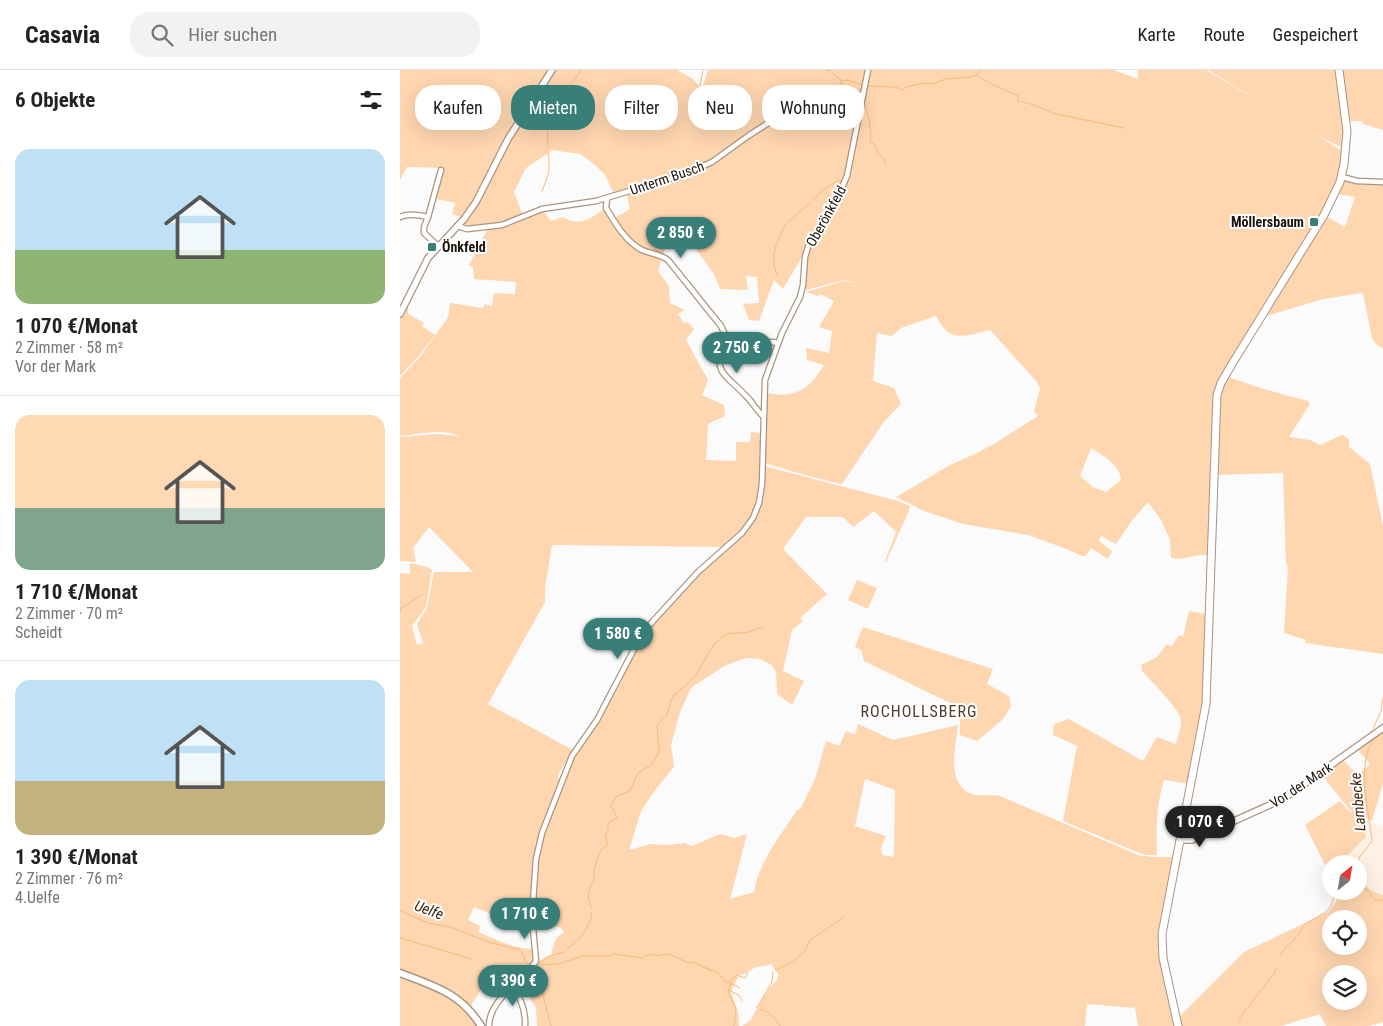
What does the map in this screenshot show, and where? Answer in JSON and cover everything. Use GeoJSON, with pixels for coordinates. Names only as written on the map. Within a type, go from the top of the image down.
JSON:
{"type":"FeatureCollection","features":[{"type":"Feature","properties":{"kind":"main road"},"geometry":{"type":"LineString","coordinates":[[1178,1026],[1166,974],[1162,945],[1165,916],[1206,704],[1217,395],[1221,383],[1232,364],[1336,193],[1342,177],[1347,131],[1339,70]]}},
{"type":"Feature","properties":{"kind":"main road"},"geometry":{"type":"LineString","coordinates":[[400,973],[454,996],[469,1008],[481,1026]]}},
{"type":"Feature","properties":{"kind":"street"},"geometry":{"type":"LineString","coordinates":[[400,314],[403,301],[424,264],[476,202],[508,139],[552,70]]}},
{"type":"Feature","properties":{"kind":"street","name":"Oberönkfeld"},"geometry":{"type":"LineString","coordinates":[[864,90],[868,70]]}},
{"type":"Feature","properties":{"kind":"street","name":"Unterm Busch"},"geometry":{"type":"LineString","coordinates":[[457,226],[467,228],[502,225],[542,209],[607,198],[684,175],[712,162],[762,127]]}},
{"type":"Feature","properties":{"kind":"street","name":"Oberönkfeld"},"geometry":{"type":"LineString","coordinates":[[512,986],[526,974],[536,961],[532,917],[536,859],[542,834],[572,756],[597,720],[643,632],[698,572],[746,528],[753,518],[761,493],[765,380],[778,343],[802,293],[805,257],[808,247],[839,194],[846,176],[856,130]]}},
{"type":"Feature","properties":{"kind":"street"},"geometry":{"type":"LineString","coordinates":[[438,246],[424,233],[424,227],[441,170]]}},
{"type":"Feature","properties":{"kind":"street"},"geometry":{"type":"LineString","coordinates":[[1342,177],[1357,181],[1383,182]]}},
{"type":"Feature","properties":{"kind":"street"},"geometry":{"type":"LineString","coordinates":[[607,198],[606,208],[627,237],[642,250],[660,255],[668,260],[701,299],[727,338],[750,348],[772,342],[778,343]]}},
{"type":"Feature","properties":{"kind":"street"},"geometry":{"type":"LineString","coordinates":[[400,217],[416,215],[428,217]]}},
{"type":"Feature","properties":{"kind":"street"},"geometry":{"type":"LineString","coordinates":[[727,338],[720,354],[722,372],[763,416]]}},
{"type":"Feature","properties":{"kind":"street","name":"Vor der Mark"},"geometry":{"type":"LineString","coordinates":[[1180,840],[1189,841],[1287,797],[1383,728]]}},
{"type":"Feature","properties":{"kind":"street"},"geometry":{"type":"LineString","coordinates":[[489,1026],[496,1007],[512,986],[522,1004],[526,1019],[525,1026]]}},
{"type":"Feature","properties":{"kind":"shaded area"},"geometry":{"type":"Polygon","coordinates":[[[400,70],[677,70],[693,79],[698,85],[688,85],[688,130],[752,130],[752,85],[703,85],[708,70],[866,70],[867,72],[864,85],[762,85],[762,126],[712,161],[682,174],[614,194],[605,175],[594,164],[580,154],[553,150],[526,168],[514,192],[523,216],[500,224],[484,227],[459,226],[463,222],[496,161],[464,218],[452,214],[455,203],[436,199],[443,168],[407,167],[400,180],[400,70]]]}},
{"type":"Feature","properties":{"kind":"shaded area"},"geometry":{"type":"Polygon","coordinates":[[[869,70],[1114,70],[1138,79],[1138,70],[1206,70],[1267,106],[1208,70],[1337,70],[1345,133],[1344,147],[1338,146],[1315,134],[1344,152],[1339,176],[1331,196],[1214,395],[1207,555],[1179,559],[1171,558],[1170,540],[1161,520],[1148,502],[1116,544],[1101,536],[1099,541],[1112,551],[1108,559],[1091,548],[1086,556],[1082,556],[1028,535],[963,524],[924,511],[896,497],[950,465],[994,444],[1038,416],[1034,411],[1040,389],[1037,382],[990,330],[958,336],[947,331],[936,316],[901,328],[892,336],[877,333],[873,381],[894,388],[901,404],[883,423],[842,484],[764,463],[766,393],[793,393],[807,387],[824,365],[807,360],[806,348],[829,353],[832,331],[819,327],[834,301],[820,294],[818,296],[806,292],[844,281],[859,283],[845,280],[806,290],[806,254],[826,216],[783,289],[774,280],[759,321],[749,320],[743,304],[759,303],[757,277],[746,276],[748,290],[720,289],[714,274],[693,245],[694,242],[689,236],[666,246],[658,271],[669,286],[670,303],[685,310],[678,314],[684,323],[688,322],[694,329],[686,340],[708,380],[702,395],[724,405],[725,416],[708,424],[706,460],[736,461],[736,442],[750,442],[751,432],[762,433],[761,485],[755,511],[742,533],[723,547],[552,545],[545,588],[545,602],[488,704],[573,750],[558,775],[560,782],[536,848],[530,911],[531,930],[474,907],[468,920],[480,926],[479,932],[492,938],[512,946],[533,949],[532,963],[516,980],[492,972],[470,1007],[400,971],[400,573],[410,574],[410,563],[432,570],[426,607],[412,626],[417,645],[423,643],[417,624],[427,608],[434,572],[473,572],[429,527],[413,548],[416,562],[400,561],[400,437],[435,434],[460,436],[438,432],[400,436],[400,378],[420,357],[447,319],[450,303],[482,308],[485,304],[492,306],[494,293],[515,294],[516,282],[474,279],[473,267],[469,265],[488,228],[542,209],[551,221],[563,217],[580,222],[606,208],[613,219],[630,209],[626,192],[712,162],[762,128],[762,130],[864,130],[864,91],[869,70]],[[1091,448],[1080,476],[1093,487],[1106,492],[1121,480],[1118,469],[1106,457],[1091,448]]]}},
{"type":"Feature","properties":{"kind":"shaded area"},"geometry":{"type":"Polygon","coordinates":[[[1343,70],[1383,70],[1383,130],[1363,124],[1362,121],[1349,121],[1343,70]]]}},
{"type":"Feature","properties":{"kind":"shaded area"},"geometry":{"type":"Polygon","coordinates":[[[1343,178],[1383,182],[1383,349],[1372,338],[1363,293],[1323,299],[1263,317],[1326,216],[1345,227],[1355,197],[1338,194],[1343,178]]]}},
{"type":"Feature","properties":{"kind":"shaded area"},"geometry":{"type":"Polygon","coordinates":[[[408,305],[408,314],[424,323],[422,326],[435,335],[400,376],[400,319],[408,305]]]}},
{"type":"Feature","properties":{"kind":"shaded area"},"geometry":{"type":"Polygon","coordinates":[[[1226,378],[1308,401],[1310,404],[1289,437],[1310,440],[1320,445],[1342,435],[1349,439],[1349,447],[1370,464],[1383,526],[1383,654],[1305,643],[1306,640],[1284,633],[1288,567],[1286,563],[1283,473],[1215,475],[1219,396],[1226,378]]]}},
{"type":"Feature","properties":{"kind":"shaded area"},"geometry":{"type":"Polygon","coordinates":[[[764,466],[898,501],[910,506],[886,562],[896,532],[874,511],[853,527],[843,517],[806,517],[783,549],[827,594],[801,617],[802,622],[792,630],[783,671],[804,681],[792,705],[777,694],[776,672],[772,665],[760,659],[746,658],[724,666],[691,688],[680,712],[671,745],[674,767],[641,811],[629,850],[651,844],[685,843],[692,846],[720,834],[734,838],[747,834],[730,899],[754,892],[756,881],[765,859],[798,809],[800,810],[815,779],[826,741],[839,746],[846,731],[855,735],[858,724],[893,740],[958,725],[954,753],[955,773],[958,782],[972,794],[1000,796],[1138,855],[1175,857],[1162,934],[1177,1026],[1138,1026],[1135,1008],[1087,1004],[1085,1026],[742,1026],[751,1020],[766,991],[777,980],[778,974],[771,964],[754,968],[739,975],[731,992],[738,1012],[739,1026],[537,1026],[536,1007],[518,982],[537,963],[540,966],[538,961],[555,953],[551,954],[556,938],[564,932],[560,927],[534,924],[538,860],[541,845],[575,755],[619,686],[643,635],[697,575],[752,524],[764,466]],[[865,779],[855,826],[886,836],[881,848],[882,855],[894,857],[895,790],[865,779]]]}},
{"type":"Feature","properties":{"kind":"shaded area"},"geometry":{"type":"Polygon","coordinates":[[[857,580],[877,588],[868,609],[848,600],[857,580]]]}},
{"type":"Feature","properties":{"kind":"shaded area"},"geometry":{"type":"Polygon","coordinates":[[[1189,611],[1206,614],[1206,688],[1190,784],[1164,780],[1157,817],[1157,855],[1144,855],[1063,821],[1077,746],[1053,735],[1054,724],[1069,719],[1143,761],[1157,737],[1176,744],[1181,726],[1179,715],[1176,709],[1142,671],[1141,665],[1157,657],[1167,644],[1172,646],[1179,635],[1183,637],[1189,611]]]}},
{"type":"Feature","properties":{"kind":"shaded area"},"geometry":{"type":"Polygon","coordinates":[[[863,627],[993,669],[987,684],[1009,696],[1011,706],[1003,719],[977,741],[960,735],[960,714],[952,704],[864,661],[861,650],[855,647],[863,627]]]}},
{"type":"Feature","properties":{"kind":"shaded area"},"geometry":{"type":"Polygon","coordinates":[[[1383,728],[1383,784],[1372,821],[1355,814],[1349,809],[1321,774],[1342,759],[1358,775],[1370,764],[1356,748],[1383,728]]]}},
{"type":"Feature","properties":{"kind":"shaded area"},"geometry":{"type":"Polygon","coordinates":[[[1340,801],[1348,810],[1366,820],[1366,837],[1348,855],[1322,855],[1322,859],[1305,825],[1340,801]]]}},
{"type":"Feature","properties":{"kind":"shaded area"},"geometry":{"type":"Polygon","coordinates":[[[1366,820],[1383,826],[1383,895],[1368,888],[1368,855],[1348,855],[1366,837],[1366,820]]]}},
{"type":"Feature","properties":{"kind":"shaded area"},"geometry":{"type":"Polygon","coordinates":[[[1368,888],[1383,895],[1383,1022],[1370,1026],[1326,1026],[1320,1014],[1281,1026],[1180,1026],[1178,1018],[1244,952],[1322,915],[1322,955],[1367,955],[1367,910],[1330,910],[1336,900],[1368,900],[1368,888]]]}},
{"type":"Feature","properties":{"kind":"shaded area"},"geometry":{"type":"Polygon","coordinates":[[[400,975],[439,991],[467,1010],[478,1026],[400,1026],[400,975]]]}},
{"type":"Feature","properties":{"kind":"waterway"},"geometry":{"type":"LineString","coordinates":[[548,148],[547,119],[581,70]]}},
{"type":"Feature","properties":{"kind":"waterway"},"geometry":{"type":"LineString","coordinates":[[700,85],[703,70]]}},
{"type":"Feature","properties":{"kind":"waterway"},"geometry":{"type":"LineString","coordinates":[[826,70],[841,80],[840,83],[844,85]]}},
{"type":"Feature","properties":{"kind":"waterway"},"geometry":{"type":"LineString","coordinates":[[867,86],[895,87],[903,90],[906,87],[924,83],[933,84],[945,79],[971,77],[977,75],[982,70]]}},
{"type":"Feature","properties":{"kind":"waterway"},"geometry":{"type":"LineString","coordinates":[[977,75],[1018,96],[1018,101],[1052,113],[1124,128]]}},
{"type":"Feature","properties":{"kind":"waterway"},"geometry":{"type":"LineString","coordinates":[[841,80],[863,85]]}},
{"type":"Feature","properties":{"kind":"waterway"},"geometry":{"type":"LineString","coordinates":[[866,91],[864,102],[869,119],[870,142],[874,144],[878,154],[882,156],[886,164]]}},
{"type":"Feature","properties":{"kind":"waterway"},"geometry":{"type":"LineString","coordinates":[[542,191],[548,173],[548,153]]}},
{"type":"Feature","properties":{"kind":"waterway"},"geometry":{"type":"LineString","coordinates":[[813,200],[831,185],[843,180],[846,171]]}},
{"type":"Feature","properties":{"kind":"waterway"},"geometry":{"type":"LineString","coordinates":[[787,223],[811,202]]}},
{"type":"Feature","properties":{"kind":"waterway"},"geometry":{"type":"LineString","coordinates":[[777,275],[774,255],[785,225]]}},
{"type":"Feature","properties":{"kind":"waterway"},"geometry":{"type":"LineString","coordinates":[[400,612],[401,608],[422,595]]}},
{"type":"Feature","properties":{"kind":"waterway"},"geometry":{"type":"LineString","coordinates":[[592,909],[588,894],[594,880],[596,863],[602,848],[605,848],[608,844],[605,836],[608,831],[608,823],[617,818],[611,805],[617,796],[630,791],[638,773],[651,765],[657,756],[659,751],[657,725],[667,715],[671,700],[675,694],[695,677],[714,644],[727,634],[749,632],[763,627]]}},
{"type":"Feature","properties":{"kind":"waterway","name":"Lambecke"},"geometry":{"type":"LineString","coordinates":[[1373,729],[1381,711],[1383,698]]}},
{"type":"Feature","properties":{"kind":"waterway","name":"Lambecke"},"geometry":{"type":"LineString","coordinates":[[1361,855],[1372,841],[1364,776],[1367,754],[1374,736]]}},
{"type":"Feature","properties":{"kind":"waterway","name":"Lambecke"},"geometry":{"type":"LineString","coordinates":[[1368,891],[1375,900],[1383,900]]}},
{"type":"Feature","properties":{"kind":"waterway"},"geometry":{"type":"LineString","coordinates":[[1280,954],[1298,935],[1305,924],[1326,912],[1333,900]]}},
{"type":"Feature","properties":{"kind":"waterway","name":"Uelfe"},"geometry":{"type":"LineString","coordinates":[[400,911],[429,923],[454,928],[488,942],[517,949],[521,951],[528,966]]}},
{"type":"Feature","properties":{"kind":"waterway"},"geometry":{"type":"LineString","coordinates":[[567,948],[584,933],[592,913]]}},
{"type":"Feature","properties":{"kind":"waterway"},"geometry":{"type":"LineString","coordinates":[[776,970],[794,961],[805,951],[809,941],[845,916]]}},
{"type":"Feature","properties":{"kind":"waterway"},"geometry":{"type":"LineString","coordinates":[[400,938],[472,959]]}},
{"type":"Feature","properties":{"kind":"waterway"},"geometry":{"type":"LineString","coordinates":[[539,964],[549,956],[565,952]]}},
{"type":"Feature","properties":{"kind":"waterway"},"geometry":{"type":"LineString","coordinates":[[539,965],[559,964],[582,956],[609,956],[612,954],[643,958],[645,955],[653,954],[658,956],[667,954],[689,963],[697,963],[698,966],[700,964],[702,967],[710,969],[709,971],[714,970],[725,982],[740,988]]}},
{"type":"Feature","properties":{"kind":"waterway"},"geometry":{"type":"LineString","coordinates":[[532,971],[537,966]]}},
{"type":"Feature","properties":{"kind":"waterway"},"geometry":{"type":"LineString","coordinates":[[1239,1019],[1275,972],[1276,968]]}},
{"type":"Feature","properties":{"kind":"waterway","name":"Uelfe"},"geometry":{"type":"LineString","coordinates":[[531,971],[538,976],[551,1026]]}},
{"type":"Feature","properties":{"kind":"waterway"},"geometry":{"type":"LineString","coordinates":[[767,990],[772,982],[773,972]]}},
{"type":"Feature","properties":{"kind":"waterway"},"geometry":{"type":"LineString","coordinates":[[730,983],[736,975],[745,978],[748,973]]}},
{"type":"Feature","properties":{"kind":"waterway"},"geometry":{"type":"LineString","coordinates":[[731,984],[728,990],[739,995],[742,1001]]}},
{"type":"Feature","properties":{"kind":"waterway"},"geometry":{"type":"LineString","coordinates":[[728,991],[736,1009],[734,1026]]}},
{"type":"Feature","properties":{"kind":"waterway"},"geometry":{"type":"LineString","coordinates":[[756,1007],[765,994]]}},
{"type":"Feature","properties":{"kind":"waterway"},"geometry":{"type":"LineString","coordinates":[[760,1010],[763,1009],[774,1017],[780,1026]]}},
{"type":"Feature","properties":{"kind":"place","name":"Möllersbaum"},"geometry":{"type":"Point","coordinates":[1314,222]}},
{"type":"Feature","properties":{"kind":"place","name":"Önkfeld"},"geometry":{"type":"Point","coordinates":[432,247]}},
{"type":"Feature","properties":{"kind":"district","name":"ROCHOLLSBERG"},"geometry":{"type":"Point","coordinates":[919,711]}}]}
